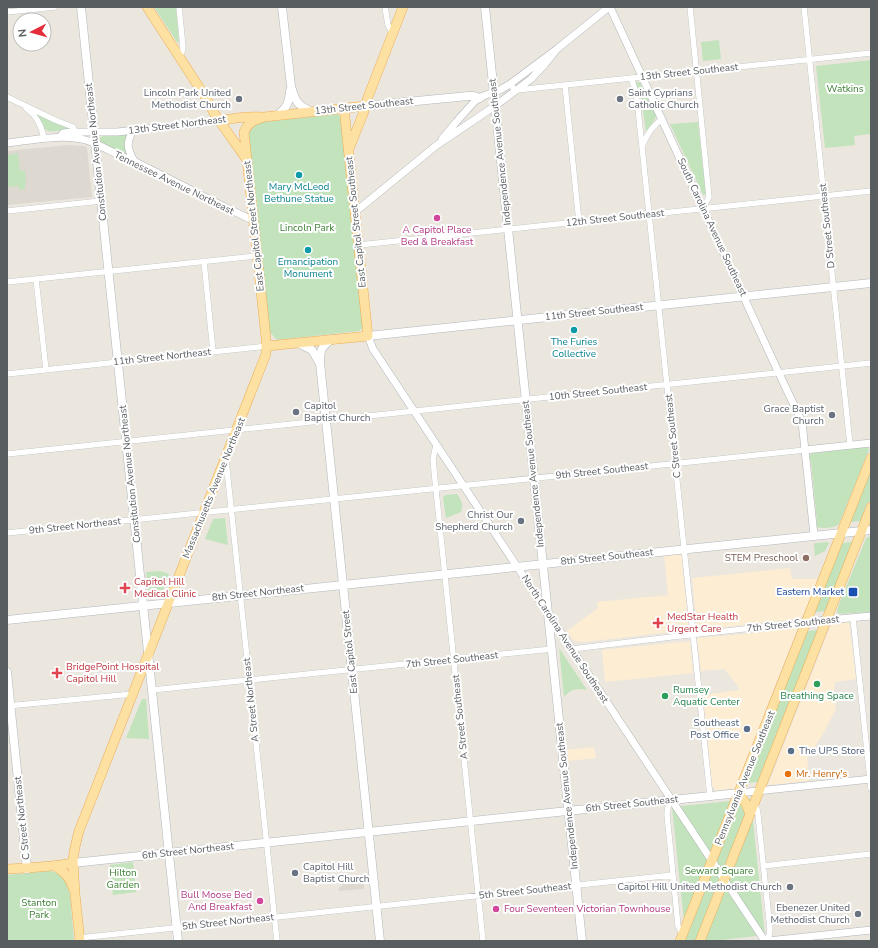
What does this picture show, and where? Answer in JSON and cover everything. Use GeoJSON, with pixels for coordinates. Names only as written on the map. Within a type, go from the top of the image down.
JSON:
{"type":"FeatureCollection","features":[{"type":"Feature","properties":{"kind":"main road","name":"Constitution Avenue Northeast"},"geometry":{"type":"LineString","coordinates":[[81,7],[178,941]]}},
{"type":"Feature","properties":{"kind":"main road"},"geometry":{"type":"LineString","coordinates":[[147,7],[206,98],[219,121],[247,161]]}},
{"type":"Feature","properties":{"kind":"main road"},"geometry":{"type":"LineString","coordinates":[[282,7],[291,86],[294,98],[303,108],[312,112]]}},
{"type":"Feature","properties":{"kind":"main road"},"geometry":{"type":"LineString","coordinates":[[349,150],[403,7]]}},
{"type":"Feature","properties":{"kind":"main road","name":"Independence Avenue Southeast"},"geometry":{"type":"LineString","coordinates":[[485,7],[582,941]]}},
{"type":"Feature","properties":{"kind":"main road"},"geometry":{"type":"LineString","coordinates":[[278,116],[287,106],[290,98],[291,86]]}},
{"type":"Feature","properties":{"kind":"main road","name":"13th Street Southeast"},"geometry":{"type":"LineString","coordinates":[[295,114],[468,96],[480,98]]}},
{"type":"Feature","properties":{"kind":"main road","name":"East Capitol Street Southeast"},"geometry":{"type":"LineString","coordinates":[[344,108],[368,336]]}},
{"type":"Feature","properties":{"kind":"main road","name":"13th Street Northeast"},"geometry":{"type":"LineString","coordinates":[[219,121],[254,116],[264,117],[295,114]]}},
{"type":"Feature","properties":{"kind":"main road","name":"East Capitol Street Northeast"},"geometry":{"type":"LineString","coordinates":[[264,117],[250,123],[245,129],[244,135],[267,346]]}},
{"type":"Feature","properties":{"kind":"main road","name":"11th Street Southeast"},"geometry":{"type":"LineString","coordinates":[[317,341],[871,283]]}},
{"type":"Feature","properties":{"kind":"main road"},"geometry":{"type":"LineString","coordinates":[[320,363],[321,349],[332,339]]}},
{"type":"Feature","properties":{"kind":"main road","name":"11th Street Northeast"},"geometry":{"type":"LineString","coordinates":[[267,346],[317,341]]}},
{"type":"Feature","properties":{"kind":"main road"},"geometry":{"type":"LineString","coordinates":[[298,343],[312,350],[320,363]]}},
{"type":"Feature","properties":{"kind":"main road","name":"Massachusetts Avenue Northeast"},"geometry":{"type":"LineString","coordinates":[[73,863],[74,847],[79,831],[264,363],[267,346]]}},
{"type":"Feature","properties":{"kind":"main road","name":"East Capitol Street"},"geometry":{"type":"LineString","coordinates":[[320,363],[380,941]]}},
{"type":"Feature","properties":{"kind":"main road","name":"Pennsylvania Avenue Southeast"},"geometry":{"type":"LineString","coordinates":[[684,939],[712,862],[871,458]]}},
{"type":"Feature","properties":{"kind":"main road","name":"Pennsylvania Avenue Southeast"},"geometry":{"type":"LineString","coordinates":[[700,941],[827,620],[866,530],[871,507]]}},
{"type":"Feature","properties":{"kind":"main road","name":"8th Street Southeast"},"geometry":{"type":"LineString","coordinates":[[343,584],[866,530]]}},
{"type":"Feature","properties":{"kind":"main road","name":"8th Street Northeast"},"geometry":{"type":"LineString","coordinates":[[7,620],[343,584]]}},
{"type":"Feature","properties":{"kind":"main road","name":"C Street Northeast"},"geometry":{"type":"LineString","coordinates":[[7,672],[9,706],[27,869]]}},
{"type":"Feature","properties":{"kind":"main road"},"geometry":{"type":"LineString","coordinates":[[739,793],[750,814]]}},
{"type":"Feature","properties":{"kind":"main road","name":"6th Street Southeast"},"geometry":{"type":"LineString","coordinates":[[368,832],[739,793]]}},
{"type":"Feature","properties":{"kind":"main road","name":"Massachusetts Avenue Northeast"},"geometry":{"type":"LineString","coordinates":[[60,865],[79,831]]}},
{"type":"Feature","properties":{"kind":"main road","name":"6th Street Northeast"},"geometry":{"type":"LineString","coordinates":[[8,869],[27,869],[368,832]]}},
{"type":"Feature","properties":{"kind":"main road"},"geometry":{"type":"LineString","coordinates":[[73,863],[79,939]]}},
{"type":"Feature","properties":{"kind":"main road"},"geometry":{"type":"LineString","coordinates":[[60,865],[68,877],[75,894]]}},
{"type":"Feature","properties":{"kind":"street"},"geometry":{"type":"LineString","coordinates":[[7,12],[55,7]]}},
{"type":"Feature","properties":{"kind":"street"},"geometry":{"type":"LineString","coordinates":[[179,7],[183,47],[179,56]]}},
{"type":"Feature","properties":{"kind":"street"},"geometry":{"type":"LineString","coordinates":[[386,7],[388,26],[393,34]]}},
{"type":"Feature","properties":{"kind":"street"},"geometry":{"type":"LineString","coordinates":[[437,145],[472,104],[480,98],[500,90],[510,84],[557,49],[609,7]]}},
{"type":"Feature","properties":{"kind":"street","name":"South Carolina Avenue Southeast"},"geometry":{"type":"LineString","coordinates":[[609,7],[704,208],[802,422],[805,450]]}},
{"type":"Feature","properties":{"kind":"street"},"geometry":{"type":"LineString","coordinates":[[690,7],[709,197],[704,208]]}},
{"type":"Feature","properties":{"kind":"street","name":"D Street Southeast"},"geometry":{"type":"LineString","coordinates":[[804,7],[850,445]]}},
{"type":"Feature","properties":{"kind":"street"},"geometry":{"type":"LineString","coordinates":[[355,212],[437,145],[495,106],[531,79],[557,49]]}},
{"type":"Feature","properties":{"kind":"street","name":"13th Street Southeast"},"geometry":{"type":"LineString","coordinates":[[517,90],[871,53]]}},
{"type":"Feature","properties":{"kind":"street","name":"C Street Southeast"},"geometry":{"type":"LineString","coordinates":[[631,78],[637,95],[710,796]]}},
{"type":"Feature","properties":{"kind":"street"},"geometry":{"type":"LineString","coordinates":[[510,84],[517,90]]}},
{"type":"Feature","properties":{"kind":"street"},"geometry":{"type":"LineString","coordinates":[[565,85],[579,222]]}},
{"type":"Feature","properties":{"kind":"street"},"geometry":{"type":"LineString","coordinates":[[7,97],[55,120],[73,126],[75,132]]}},
{"type":"Feature","properties":{"kind":"street"},"geometry":{"type":"LineString","coordinates":[[20,103],[33,114],[42,130],[44,139]]}},
{"type":"Feature","properties":{"kind":"street"},"geometry":{"type":"LineString","coordinates":[[642,146],[651,129],[662,119]]}},
{"type":"Feature","properties":{"kind":"street","name":"13th Street Northeast"},"geometry":{"type":"LineString","coordinates":[[60,137],[63,133],[113,132],[219,121]]}},
{"type":"Feature","properties":{"kind":"street"},"geometry":{"type":"LineString","coordinates":[[133,130],[127,146],[134,162]]}},
{"type":"Feature","properties":{"kind":"street","name":"13th Street Northeast"},"geometry":{"type":"LineString","coordinates":[[7,143],[60,137],[84,140],[95,144]]}},
{"type":"Feature","properties":{"kind":"street","name":"Tennessee Avenue Northeast"},"geometry":{"type":"LineString","coordinates":[[95,144],[254,221]]}},
{"type":"Feature","properties":{"kind":"street","name":"12th Street Southeast"},"geometry":{"type":"LineString","coordinates":[[359,245],[871,191]]}},
{"type":"Feature","properties":{"kind":"street"},"geometry":{"type":"LineString","coordinates":[[7,211],[101,201]]}},
{"type":"Feature","properties":{"kind":"street"},"geometry":{"type":"LineString","coordinates":[[7,282],[257,256]]}},
{"type":"Feature","properties":{"kind":"street"},"geometry":{"type":"LineString","coordinates":[[204,261],[213,352]]}},
{"type":"Feature","properties":{"kind":"street"},"geometry":{"type":"LineString","coordinates":[[36,279],[46,370]]}},
{"type":"Feature","properties":{"kind":"street","name":"North Carolina Avenue Southeast"},"geometry":{"type":"LineString","coordinates":[[368,336],[373,349],[436,445],[766,941]]}},
{"type":"Feature","properties":{"kind":"street","name":"11th Street Northeast"},"geometry":{"type":"LineString","coordinates":[[7,374],[267,346]]}},
{"type":"Feature","properties":{"kind":"street","name":"10th Street Southeast"},"geometry":{"type":"LineString","coordinates":[[7,454],[871,363]]}},
{"type":"Feature","properties":{"kind":"street","name":"9th Street Southeast"},"geometry":{"type":"LineString","coordinates":[[334,499],[871,443]]}},
{"type":"Feature","properties":{"kind":"street","name":"A Street Southeast"},"geometry":{"type":"LineString","coordinates":[[436,445],[433,459],[483,941]]}},
{"type":"Feature","properties":{"kind":"street"},"geometry":{"type":"LineString","coordinates":[[805,450],[814,535]]}},
{"type":"Feature","properties":{"kind":"street","name":"A Street Northeast"},"geometry":{"type":"LineString","coordinates":[[226,458],[277,941]]}},
{"type":"Feature","properties":{"kind":"street","name":"9th Street Northeast"},"geometry":{"type":"LineString","coordinates":[[7,533],[334,499]]}},
{"type":"Feature","properties":{"kind":"street","name":"7th Street Southeast"},"geometry":{"type":"LineString","coordinates":[[572,648],[871,616]]}},
{"type":"Feature","properties":{"kind":"street"},"geometry":{"type":"LineString","coordinates":[[853,618],[871,789]]}},
{"type":"Feature","properties":{"kind":"street","name":"7th Street Southeast"},"geometry":{"type":"LineString","coordinates":[[152,690],[552,649]]}},
{"type":"Feature","properties":{"kind":"street"},"geometry":{"type":"LineString","coordinates":[[9,706],[133,694]]}},
{"type":"Feature","properties":{"kind":"street","name":"6th Street Southeast"},"geometry":{"type":"LineString","coordinates":[[739,793],[870,779]]}},
{"type":"Feature","properties":{"kind":"street"},"geometry":{"type":"LineString","coordinates":[[671,800],[667,814],[678,926],[684,939]]}},
{"type":"Feature","properties":{"kind":"street"},"geometry":{"type":"LineString","coordinates":[[754,804],[758,815],[770,932],[766,941]]}},
{"type":"Feature","properties":{"kind":"street"},"geometry":{"type":"LineString","coordinates":[[763,866],[871,854]]}},
{"type":"Feature","properties":{"kind":"street","name":"5th Street Southeast"},"geometry":{"type":"LineString","coordinates":[[377,907],[673,875]]}},
{"type":"Feature","properties":{"kind":"street","name":"5th Street Northeast"},"geometry":{"type":"LineString","coordinates":[[79,939],[177,927],[377,907]]}},
{"type":"Feature","properties":{"kind":"street"},"geometry":{"type":"LineString","coordinates":[[766,941],[871,930]]}},
{"type":"Feature","properties":{"kind":"shaded area"},"geometry":{"type":"Polygon","coordinates":[[[69,145],[87,147],[92,197],[7,205],[7,151],[69,145]]]}},
{"type":"Feature","properties":{"kind":"shaded area"},"geometry":{"type":"Polygon","coordinates":[[[681,553],[689,630],[584,642],[574,641],[567,631],[598,608],[597,602],[668,595],[664,555],[681,553]]]}},
{"type":"Feature","properties":{"kind":"shaded area"},"geometry":{"type":"Polygon","coordinates":[[[790,568],[792,579],[818,579],[803,615],[799,619],[697,629],[692,578],[790,568]]]}},
{"type":"Feature","properties":{"kind":"shaded area"},"geometry":{"type":"Polygon","coordinates":[[[849,622],[856,679],[835,682],[834,690],[836,709],[823,734],[810,754],[807,754],[809,781],[768,785],[831,625],[849,622]]]}},
{"type":"Feature","properties":{"kind":"shaded area"},"geometry":{"type":"Polygon","coordinates":[[[795,628],[797,630],[735,788],[716,791],[712,785],[703,695],[739,690],[738,686],[724,669],[701,671],[697,638],[795,628]]]}},
{"type":"Feature","properties":{"kind":"shaded area"},"geometry":{"type":"Polygon","coordinates":[[[690,641],[693,673],[605,682],[602,650],[690,641]]]}},
{"type":"Feature","properties":{"kind":"shaded area"},"geometry":{"type":"Polygon","coordinates":[[[594,747],[596,758],[568,761],[567,750],[594,747]]]}},
{"type":"Feature","properties":{"kind":"shaded area"},"geometry":{"type":"Polygon","coordinates":[[[364,882],[364,889],[339,891],[339,887],[342,886],[342,884],[364,882]]]}},
{"type":"Feature","properties":{"kind":"green space"},"geometry":{"type":"Polygon","coordinates":[[[154,7],[176,7],[179,42],[177,42],[154,7]]]}},
{"type":"Feature","properties":{"kind":"green space"},"geometry":{"type":"Polygon","coordinates":[[[719,40],[721,59],[703,61],[701,42],[719,40]]]}},
{"type":"Feature","properties":{"kind":"green space","name":"Watkins"},"geometry":{"type":"Polygon","coordinates":[[[871,60],[871,134],[854,136],[855,145],[825,148],[816,66],[871,60]]]}},
{"type":"Feature","properties":{"kind":"green space"},"geometry":{"type":"Polygon","coordinates":[[[636,82],[640,83],[656,116],[646,132],[640,91],[635,84],[636,82]]]}},
{"type":"Feature","properties":{"kind":"green space"},"geometry":{"type":"Polygon","coordinates":[[[35,113],[71,128],[52,132],[48,131],[42,126],[35,113]]]}},
{"type":"Feature","properties":{"kind":"green space","name":"Lincoln Park"},"geometry":{"type":"Polygon","coordinates":[[[337,114],[344,119],[366,325],[359,331],[277,340],[269,331],[248,132],[253,123],[337,114]]]}},
{"type":"Feature","properties":{"kind":"green space"},"geometry":{"type":"Polygon","coordinates":[[[698,122],[706,194],[704,195],[670,124],[698,122]]]}},
{"type":"Feature","properties":{"kind":"green space"},"geometry":{"type":"Polygon","coordinates":[[[126,135],[125,147],[127,156],[99,142],[99,138],[103,136],[126,135]]]}},
{"type":"Feature","properties":{"kind":"green space"},"geometry":{"type":"Polygon","coordinates":[[[18,153],[20,171],[25,170],[26,183],[25,189],[19,190],[18,185],[14,187],[7,186],[7,155],[18,153]]]}},
{"type":"Feature","properties":{"kind":"green space"},"geometry":{"type":"Polygon","coordinates":[[[866,447],[869,450],[839,524],[828,528],[817,527],[811,461],[809,460],[809,457],[814,453],[866,447]]]}},
{"type":"Feature","properties":{"kind":"green space"},"geometry":{"type":"Polygon","coordinates":[[[871,470],[871,499],[863,521],[850,522],[871,470]]]}},
{"type":"Feature","properties":{"kind":"green space"},"geometry":{"type":"Polygon","coordinates":[[[457,494],[462,504],[461,512],[446,518],[443,498],[446,495],[457,494]]]}},
{"type":"Feature","properties":{"kind":"green space"},"geometry":{"type":"Polygon","coordinates":[[[225,518],[228,545],[205,539],[213,519],[225,518]]]}},
{"type":"Feature","properties":{"kind":"green space"},"geometry":{"type":"Polygon","coordinates":[[[871,536],[871,612],[838,614],[837,611],[839,604],[866,538],[871,536]]]}},
{"type":"Feature","properties":{"kind":"green space"},"geometry":{"type":"Polygon","coordinates":[[[854,542],[827,611],[815,612],[842,543],[854,542]]]}},
{"type":"Feature","properties":{"kind":"green space"},"geometry":{"type":"Polygon","coordinates":[[[815,543],[829,543],[825,551],[815,556],[815,543]]]}},
{"type":"Feature","properties":{"kind":"green space"},"geometry":{"type":"Polygon","coordinates":[[[160,571],[169,574],[161,595],[151,597],[148,595],[146,572],[160,571]]]}},
{"type":"Feature","properties":{"kind":"green space"},"geometry":{"type":"Polygon","coordinates":[[[819,630],[759,782],[747,783],[807,631],[819,630]]]}},
{"type":"Feature","properties":{"kind":"green space"},"geometry":{"type":"Polygon","coordinates":[[[559,648],[587,690],[574,690],[569,692],[564,697],[559,648]]]}},
{"type":"Feature","properties":{"kind":"green space"},"geometry":{"type":"Polygon","coordinates":[[[142,699],[146,699],[149,739],[126,738],[142,699]]]}},
{"type":"Feature","properties":{"kind":"green space","name":"Seward Square"},"geometry":{"type":"Polygon","coordinates":[[[753,799],[751,803],[765,935],[713,941],[686,941],[672,807],[753,799]]]}},
{"type":"Feature","properties":{"kind":"green space","name":"Hilton Garden"},"geometry":{"type":"Polygon","coordinates":[[[133,862],[136,892],[113,895],[110,865],[133,862]]]}},
{"type":"Feature","properties":{"kind":"green space","name":"Stanton Park"},"geometry":{"type":"Polygon","coordinates":[[[50,871],[60,874],[69,885],[74,941],[7,941],[7,875],[50,871]]]}},
{"type":"Feature","properties":{"kind":"place","name":"Lincoln Park United Methodist Church"},"geometry":{"type":"Point","coordinates":[239,99]}},
{"type":"Feature","properties":{"kind":"place","name":"Saint Cyprians Catholic Church"},"geometry":{"type":"Point","coordinates":[620,99]}},
{"type":"Feature","properties":{"kind":"place","name":"Mary McLeod Bethune Statue"},"geometry":{"type":"Point","coordinates":[299,175]}},
{"type":"Feature","properties":{"kind":"place","name":"A Capitol Place Bed & Breakfast"},"geometry":{"type":"Point","coordinates":[437,218]}},
{"type":"Feature","properties":{"kind":"place","name":"Emancipation Monument"},"geometry":{"type":"Point","coordinates":[308,250]}},
{"type":"Feature","properties":{"kind":"place","name":"The Furies Collective"},"geometry":{"type":"Point","coordinates":[574,330]}},
{"type":"Feature","properties":{"kind":"place","name":"Capitol Baptist Church"},"geometry":{"type":"Point","coordinates":[296,412]}},
{"type":"Feature","properties":{"kind":"place","name":"Grace Baptist Church"},"geometry":{"type":"Point","coordinates":[832,415]}},
{"type":"Feature","properties":{"kind":"place","name":"Christ Our Shepherd Church"},"geometry":{"type":"Point","coordinates":[521,521]}},
{"type":"Feature","properties":{"kind":"place","name":"STEM Preschool"},"geometry":{"type":"Point","coordinates":[806,558]}},
{"type":"Feature","properties":{"kind":"place","name":"Capitol Hill Medical Clinic"},"geometry":{"type":"Point","coordinates":[125,588]}},
{"type":"Feature","properties":{"kind":"place","name":"Eastern Market"},"geometry":{"type":"Point","coordinates":[853,592]}},
{"type":"Feature","properties":{"kind":"place","name":"MedStar Health Urgent Care"},"geometry":{"type":"Point","coordinates":[658,623]}},
{"type":"Feature","properties":{"kind":"place","name":"BridgePoint Hospital Capitol Hill"},"geometry":{"type":"Point","coordinates":[57,673]}},
{"type":"Feature","properties":{"kind":"place","name":"Breathing Space"},"geometry":{"type":"Point","coordinates":[817,684]}},
{"type":"Feature","properties":{"kind":"place","name":"Rumsey Aquatic Center"},"geometry":{"type":"Point","coordinates":[665,696]}},
{"type":"Feature","properties":{"kind":"place","name":"Southeast Post Office"},"geometry":{"type":"Point","coordinates":[747,729]}},
{"type":"Feature","properties":{"kind":"place","name":"The UPS Store"},"geometry":{"type":"Point","coordinates":[791,751]}},
{"type":"Feature","properties":{"kind":"place","name":"Mr. Henry's"},"geometry":{"type":"Point","coordinates":[788,774]}},
{"type":"Feature","properties":{"kind":"place","name":"Capitol Hill Baptist Church"},"geometry":{"type":"Point","coordinates":[295,873]}},
{"type":"Feature","properties":{"kind":"place","name":"Capitol Hill United Methodist Church"},"geometry":{"type":"Point","coordinates":[790,887]}},
{"type":"Feature","properties":{"kind":"place","name":"Bull Moose Bed And Breakfast"},"geometry":{"type":"Point","coordinates":[260,901]}},
{"type":"Feature","properties":{"kind":"place","name":"Four Seventeen Victorian Townhouse"},"geometry":{"type":"Point","coordinates":[496,909]}},
{"type":"Feature","properties":{"kind":"place","name":"Ebenezer United Methodist Church"},"geometry":{"type":"Point","coordinates":[858,914]}}]}
